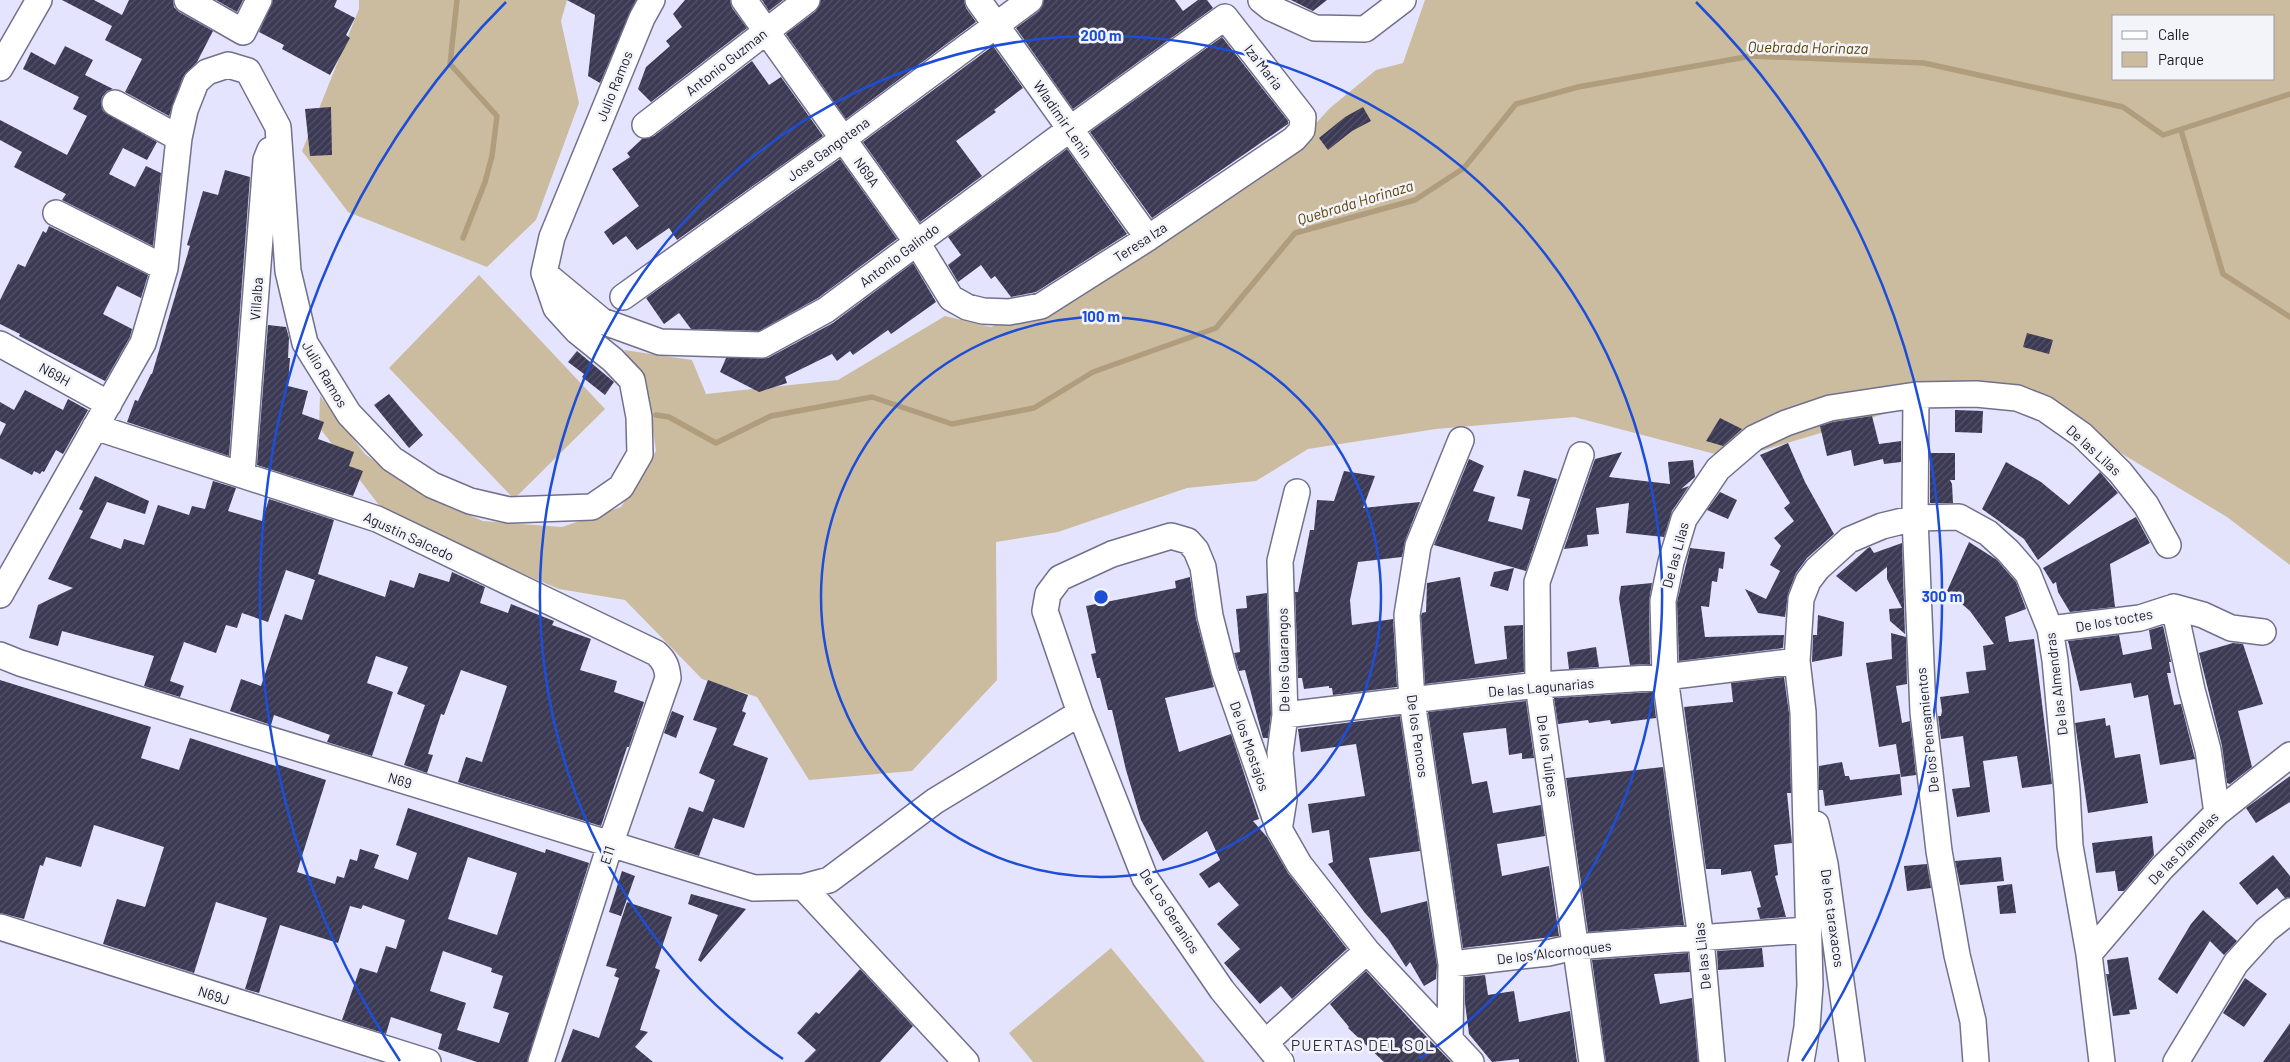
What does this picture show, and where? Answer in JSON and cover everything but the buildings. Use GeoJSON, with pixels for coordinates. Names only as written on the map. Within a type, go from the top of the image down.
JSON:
{"type":"FeatureCollection","features":[{"type":"Feature","properties":{"kind":"street"},"geometry":{"type":"LineString","coordinates":[[0,68],[38,0]]}},
{"type":"Feature","properties":{"kind":"street"},"geometry":{"type":"LineString","coordinates":[[187,0],[243,32]]}},
{"type":"Feature","properties":{"kind":"street"},"geometry":{"type":"LineString","coordinates":[[0,596],[143,343],[165,268],[179,138],[185,110],[196,82],[207,72],[228,66],[259,0]]}},
{"type":"Feature","properties":{"kind":"street","name":"Julio Ramos"},"geometry":{"type":"LineString","coordinates":[[228,66],[248,71],[278,127],[288,271],[305,343],[349,414],[392,459],[432,485],[470,501],[509,510],[592,507],[621,486],[640,454],[639,417],[632,380],[613,360],[578,331],[556,308],[544,273],[552,237],[642,18],[652,0]]}},
{"type":"Feature","properties":{"kind":"street","name":"N69A"},"geometry":{"type":"LineString","coordinates":[[744,0],[916,241],[952,298]]}},
{"type":"Feature","properties":{"kind":"street","name":"Antonio Guzman"},"geometry":{"type":"LineString","coordinates":[[645,125],[807,0]]}},
{"type":"Feature","properties":{"kind":"street","name":"Wladimir Lenin"},"geometry":{"type":"LineString","coordinates":[[978,0],[1148,238]]}},
{"type":"Feature","properties":{"kind":"street","name":"Jose Gangotena"},"geometry":{"type":"LineString","coordinates":[[623,297],[843,139],[1030,0]]}},
{"type":"Feature","properties":{"kind":"street"},"geometry":{"type":"LineString","coordinates":[[1261,0],[1272,8],[1315,28],[1365,29],[1402,0]]}},
{"type":"Feature","properties":{"kind":"street","name":"Antonio Galindo"},"geometry":{"type":"LineString","coordinates":[[544,273],[602,321],[660,342],[762,345],[826,310],[916,241],[1225,17]]}},
{"type":"Feature","properties":{"kind":"street","name":"Iza Maria"},"geometry":{"type":"LineString","coordinates":[[1225,17],[1303,117]]}},
{"type":"Feature","properties":{"kind":"street"},"geometry":{"type":"LineString","coordinates":[[115,103],[179,138]]}},
{"type":"Feature","properties":{"kind":"street","name":"Teresa Iza"},"geometry":{"type":"LineString","coordinates":[[952,298],[967,307],[983,311],[1009,312],[1040,306],[1148,238],[1294,138],[1302,130],[1303,117]]}},
{"type":"Feature","properties":{"kind":"street","name":"Villalba"},"geometry":{"type":"LineString","coordinates":[[242,474],[266,160],[278,127]]}},
{"type":"Feature","properties":{"kind":"street"},"geometry":{"type":"LineString","coordinates":[[56,213],[165,268]]}},
{"type":"Feature","properties":{"kind":"street","name":"N69H"},"geometry":{"type":"LineString","coordinates":[[0,344],[110,404]]}},
{"type":"Feature","properties":{"kind":"street","name":"De las Lilas"},"geometry":{"type":"LineString","coordinates":[[1712,1062],[1701,938],[1665,677],[1663,601],[1671,562],[1684,519],[1718,469],[1754,438],[1786,423],[1830,408],[1916,395],[1976,394],[2016,398],[2045,409],[2082,435],[2120,472],[2146,505],[2168,545]]}},
{"type":"Feature","properties":{"kind":"street","name":"De los Pensamientos"},"geometry":{"type":"LineString","coordinates":[[1916,395],[1915,518],[1923,712],[1939,851],[1957,955],[1973,1022],[1976,1062]]}},
{"type":"Feature","properties":{"kind":"street","name":"Agustin Salcedo"},"geometry":{"type":"LineString","coordinates":[[95,427],[377,519],[656,653]]}},
{"type":"Feature","properties":{"kind":"street","name":"De los Pencos"},"geometry":{"type":"LineString","coordinates":[[1450,1039],[1451,964],[1412,701],[1406,615],[1418,546],[1461,440]]}},
{"type":"Feature","properties":{"kind":"street","name":"De los Tulipes"},"geometry":{"type":"LineString","coordinates":[[1581,455],[1537,582],[1538,685],[1574,947],[1592,1062]]}},
{"type":"Feature","properties":{"kind":"street","name":"De los Guarangos"},"geometry":{"type":"LineString","coordinates":[[1279,829],[1284,800],[1280,753],[1285,716],[1280,562],[1297,492]]}},
{"type":"Feature","properties":{"kind":"street","name":"De las Almendras"},"geometry":{"type":"LineString","coordinates":[[1801,1062],[1807,1027],[1810,985],[1803,712],[1797,661],[1800,599],[1808,581],[1817,569],[1849,540],[1882,526],[1915,518],[1959,517],[1988,533],[2008,551],[2028,574],[2050,629],[2055,660],[2068,791],[2070,846],[2089,954],[2102,1062]]}},
{"type":"Feature","properties":{"kind":"street","name":"De los Mostajos"},"geometry":{"type":"LineString","coordinates":[[1045,611],[1048,594],[1060,578],[1112,554],[1171,536],[1188,541],[1196,550],[1202,567],[1210,616],[1224,671],[1279,829],[1299,864],[1367,951],[1471,1062]]}},
{"type":"Feature","properties":{"kind":"street"},"geometry":{"type":"LineString","coordinates":[[2216,812],[2208,750],[2192,690],[2174,607],[2204,615],[2230,628],[2262,632]]}},
{"type":"Feature","properties":{"kind":"street","name":"De los toctes"},"geometry":{"type":"LineString","coordinates":[[2050,629],[2140,618],[2174,607]]}},
{"type":"Feature","properties":{"kind":"street","name":"De Los Geranios"},"geometry":{"type":"LineString","coordinates":[[1045,611],[1080,713],[1145,878],[1222,990],[1281,1062]]}},
{"type":"Feature","properties":{"kind":"street","name":"E11"},"geometry":{"type":"LineString","coordinates":[[541,1062],[610,845],[668,678],[667,668],[663,659],[656,653]]}},
{"type":"Feature","properties":{"kind":"street","name":"N69"},"geometry":{"type":"LineString","coordinates":[[0,655],[29,666],[754,888],[803,887]]}},
{"type":"Feature","properties":{"kind":"street","name":"De las Lagunarias"},"geometry":{"type":"LineString","coordinates":[[1285,716],[1327,709],[1412,701],[1538,685],[1665,677],[1797,661]]}},
{"type":"Feature","properties":{"kind":"street"},"geometry":{"type":"LineString","coordinates":[[966,1062],[803,887],[829,880],[935,801],[1080,713]]}},
{"type":"Feature","properties":{"kind":"street","name":"De las Diamelas"},"geometry":{"type":"LineString","coordinates":[[2089,954],[2162,868],[2216,812],[2290,756]]}},
{"type":"Feature","properties":{"kind":"street","name":"De los taraxacos"},"geometry":{"type":"LineString","coordinates":[[1805,776],[1825,864],[1852,1062]]}},
{"type":"Feature","properties":{"kind":"street"},"geometry":{"type":"LineString","coordinates":[[2176,1062],[2236,964],[2266,930],[2290,911]]}},
{"type":"Feature","properties":{"kind":"street","name":"N69J"},"geometry":{"type":"LineString","coordinates":[[0,927],[428,1062]]}},
{"type":"Feature","properties":{"kind":"street","name":"De los Alcornoques"},"geometry":{"type":"LineString","coordinates":[[1451,964],[1548,953],[1574,947],[1808,930]]}},
{"type":"Feature","properties":{"kind":"street"},"geometry":{"type":"LineString","coordinates":[[1266,1042],[1367,951]]}},
{"type":"Feature","properties":{"kind":"green space"},"geometry":{"type":"Polygon","coordinates":[[[359,0],[567,0],[561,21],[579,103],[536,220],[487,267],[348,212],[302,151],[359,9],[359,0]]]}},
{"type":"Feature","properties":{"kind":"green space"},"geometry":{"type":"Polygon","coordinates":[[[1425,0],[2290,0],[2290,565],[2227,517],[2041,405],[1914,405],[1734,459],[1574,417],[1436,429],[1308,449],[1256,481],[1187,488],[1058,532],[996,542],[997,680],[912,771],[809,780],[757,697],[702,679],[625,600],[559,589],[504,566],[382,509],[319,427],[320,396],[365,454],[423,495],[483,521],[562,527],[621,507],[656,451],[646,382],[624,350],[692,360],[706,394],[838,380],[945,316],[991,327],[1046,302],[1306,134],[1330,108],[1376,70],[1403,63],[1425,0]]]}},
{"type":"Feature","properties":{"kind":"green space"},"geometry":{"type":"Polygon","coordinates":[[[479,275],[605,409],[514,499],[389,368],[479,275]]]}},
{"type":"Feature","properties":{"kind":"green space"},"geometry":{"type":"Polygon","coordinates":[[[1111,948],[1205,1062],[1033,1062],[1009,1033],[1111,948]]]}},
{"type":"Feature","properties":{"kind":"waterway","name":"Quebrada Horinaza"},"geometry":{"type":"LineString","coordinates":[[457,0],[450,64],[497,116],[492,156],[485,182],[463,238]]}},
{"type":"Feature","properties":{"kind":"waterway","name":"Quebrada Horinaza"},"geometry":{"type":"LineString","coordinates":[[656,415],[669,417],[716,443],[771,416],[872,397],[952,424],[1034,408],[1093,372],[1216,328],[1295,233],[1415,200],[1464,168],[1516,104],[1578,87],[1751,56],[1924,63],[2123,107],[2163,135],[2290,94]]}},
{"type":"Feature","properties":{"kind":"waterway"},"geometry":{"type":"LineString","coordinates":[[2181,130],[2223,274],[2290,317]]}},
{"type":"Feature","properties":{"kind":"district","name":"PUERTAS DEL SOL"},"geometry":{"type":"Point","coordinates":[1363,1044]}}]}
